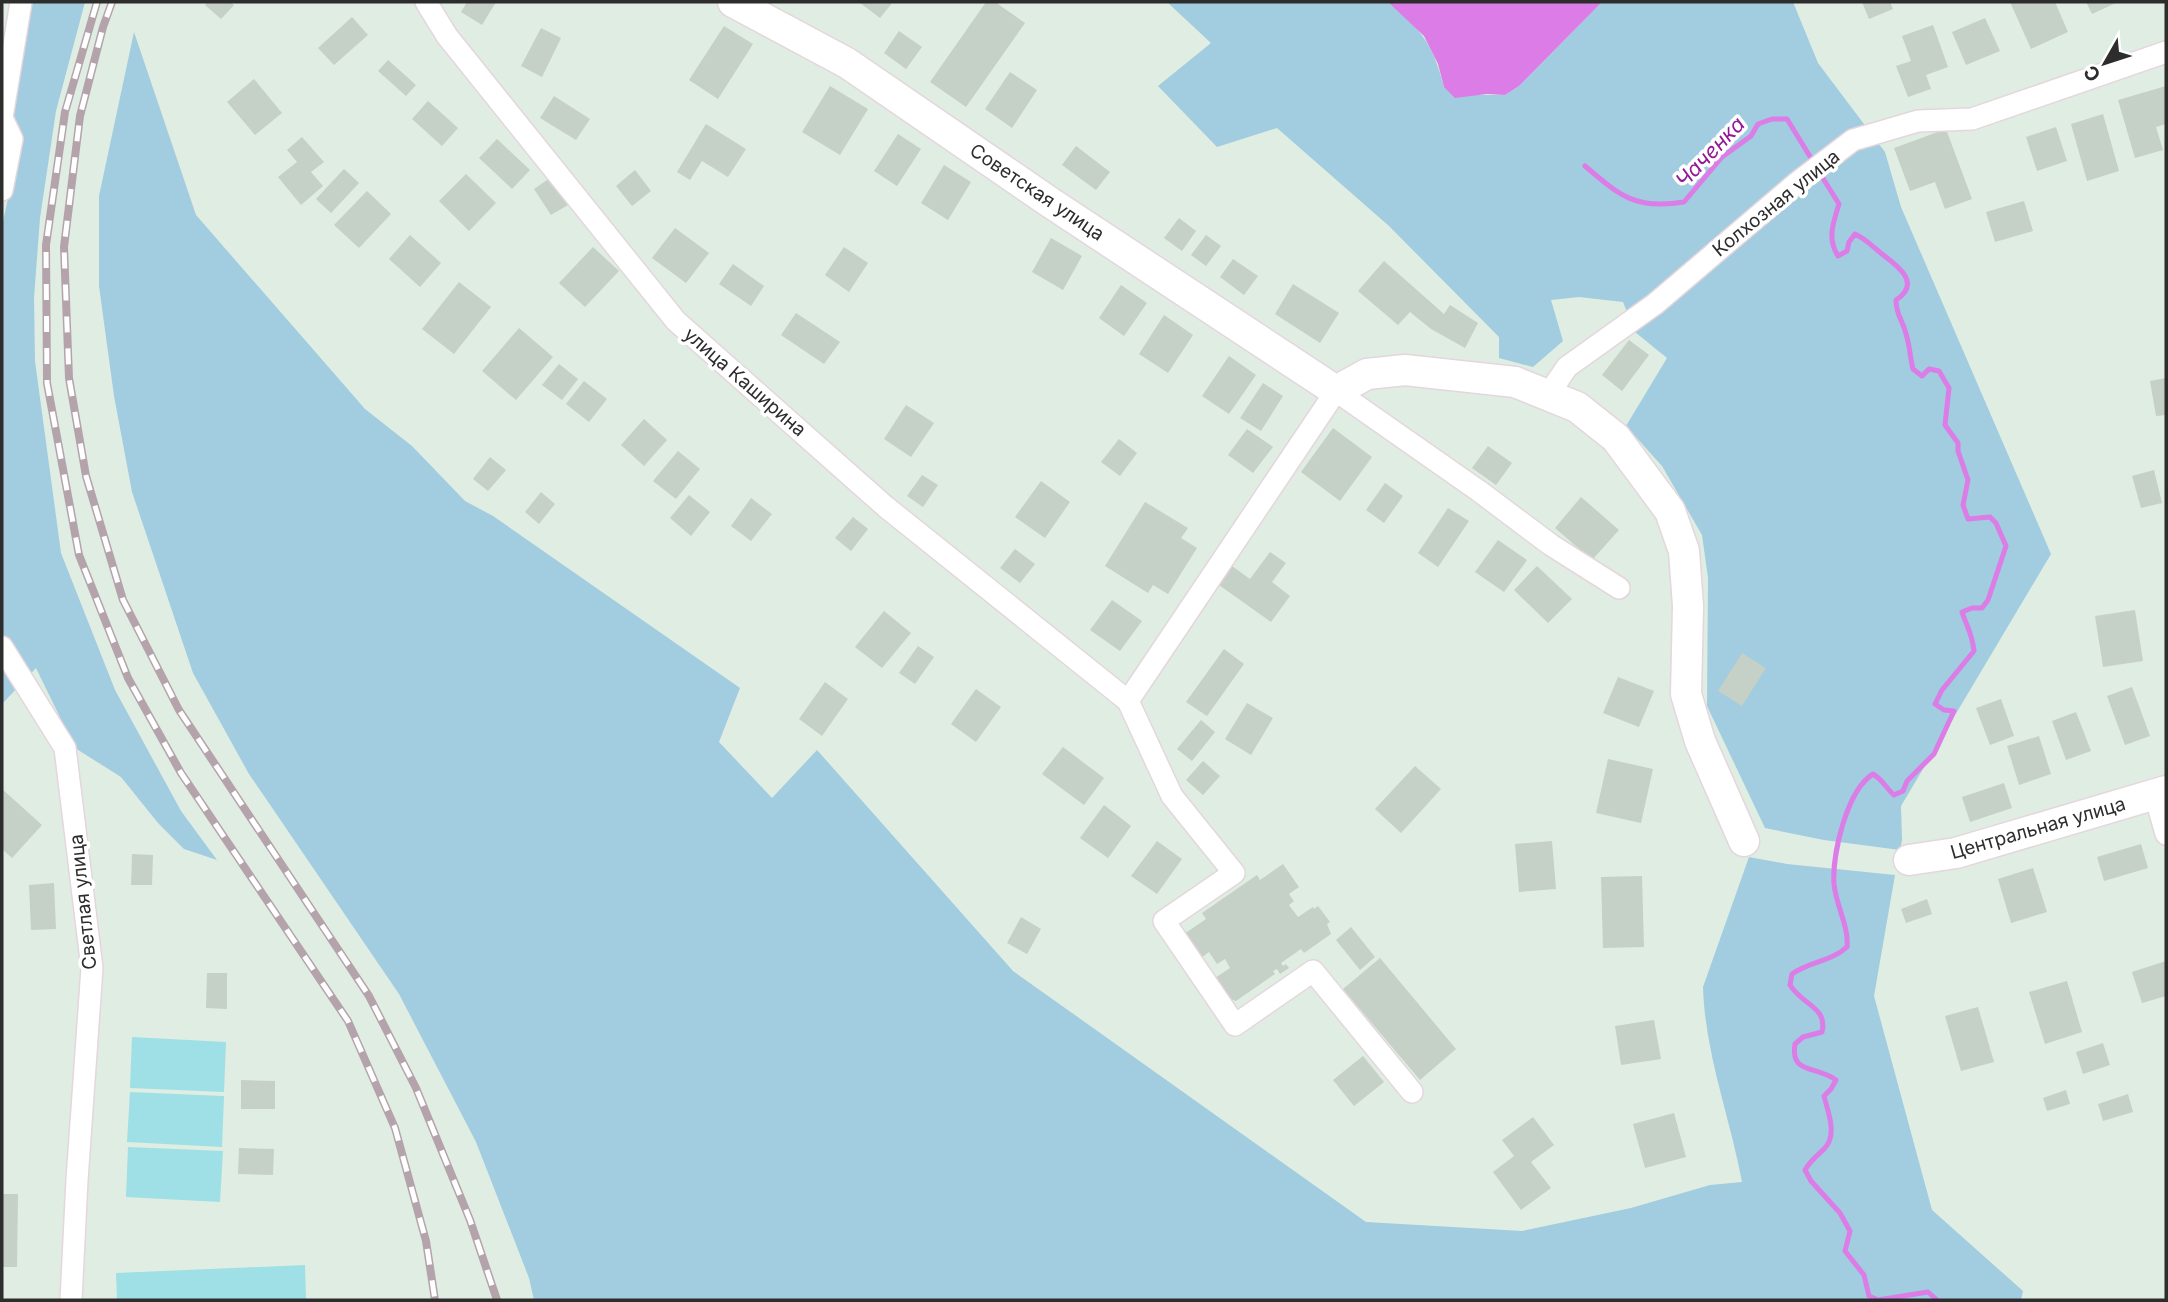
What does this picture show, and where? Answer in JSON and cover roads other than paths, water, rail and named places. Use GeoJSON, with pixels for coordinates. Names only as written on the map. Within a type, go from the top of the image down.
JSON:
{"type":"FeatureCollection","features":[{"type":"Feature","properties":{"kind":"street"},"geometry":{"type":"LineString","coordinates":[[2,190],[12,139],[2,117],[21,2]]}},
{"type":"Feature","properties":{"kind":"street","name":"улица Каширина"},"geometry":{"type":"LineString","coordinates":[[426,2],[447,36],[676,321],[886,507],[1128,701]]}},
{"type":"Feature","properties":{"kind":"street","name":"Советская улица"},"geometry":{"type":"LineString","coordinates":[[733,2],[847,62],[1062,210],[1336,391]]}},
{"type":"Feature","properties":{"kind":"street","name":"Колхозная улица"},"geometry":{"type":"LineString","coordinates":[[1548,395],[1567,367],[1655,304],[1798,182],[1853,140],[1918,121],[1972,119],[2166,52]]}},
{"type":"Feature","properties":{"kind":"street"},"geometry":{"type":"LineString","coordinates":[[1412,1092],[1313,971],[1235,1025],[1164,921],[1234,873],[1172,796],[1128,701],[1336,391],[1367,374],[1405,370],[1515,382],[1577,407],[1616,438],[1670,511],[1684,551],[1688,607],[1686,694],[1700,741],[1744,841]]}},
{"type":"Feature","properties":{"kind":"street"},"geometry":{"type":"LineString","coordinates":[[1336,391],[1551,545],[1619,588]]}},
{"type":"Feature","properties":{"kind":"street","name":"Светлая улица"},"geometry":{"type":"LineString","coordinates":[[2,647],[65,748],[92,968],[71,1300]]}},
{"type":"Feature","properties":{"kind":"street"},"geometry":{"type":"LineString","coordinates":[[2161,793],[2166,834]]}},
{"type":"Feature","properties":{"kind":"street","name":"Центральная улица"},"geometry":{"type":"LineString","coordinates":[[1909,860],[1956,853],[2161,793]]}},
{"type":"Feature","properties":{"kind":"waterway","name":"Чаченка"},"geometry":{"type":"LineString","coordinates":[[1585,166],[1619,193],[1630,198],[1653,204],[1684,202],[1722,157],[1751,136],[1758,124],[1772,119],[1787,119],[1814,163]]}},
{"type":"Feature","properties":{"kind":"waterway","name":"Чаченка"},"geometry":{"type":"LineString","coordinates":[[1819,172],[1839,204],[1832,237],[1838,256],[1847,251],[1855,234],[1895,264],[1905,275],[1907,287],[1904,294],[1896,300],[1897,310],[1905,329],[1913,369],[1922,376],[1929,369],[1939,371],[1949,388],[1945,425],[1958,443],[1968,480],[1963,505],[1968,519],[1990,517],[1996,523],[2006,546],[1988,600],[1982,608],[1962,612],[1974,651],[1942,690],[1935,704],[1944,710],[1954,711],[1934,754],[1907,781],[1903,791],[1894,795],[1873,774],[1864,782],[1849,808],[1839,840],[1834,871],[1835,892],[1846,931],[1847,947],[1792,974],[1790,985],[1818,1011],[1823,1024],[1822,1032],[1803,1037],[1795,1044],[1796,1061],[1836,1080],[1824,1096],[1831,1123],[1828,1143],[1805,1170],[1811,1181],[1840,1213],[1850,1231],[1845,1251],[1864,1275],[1869,1296],[1878,1300],[1928,1292],[1937,1300]]}},
{"type":"Feature","properties":{"kind":"railway"},"geometry":{"type":"LineString","coordinates":[[97,2],[65,112],[46,245],[47,383],[79,555],[128,678],[181,773],[348,1021],[395,1128],[426,1241],[435,1300]]}},
{"type":"Feature","properties":{"kind":"railway"},"geometry":{"type":"LineString","coordinates":[[112,2],[80,116],[64,247],[69,378],[86,476],[123,600],[179,710],[369,996],[416,1088],[470,1220],[497,1300]]}}]}
